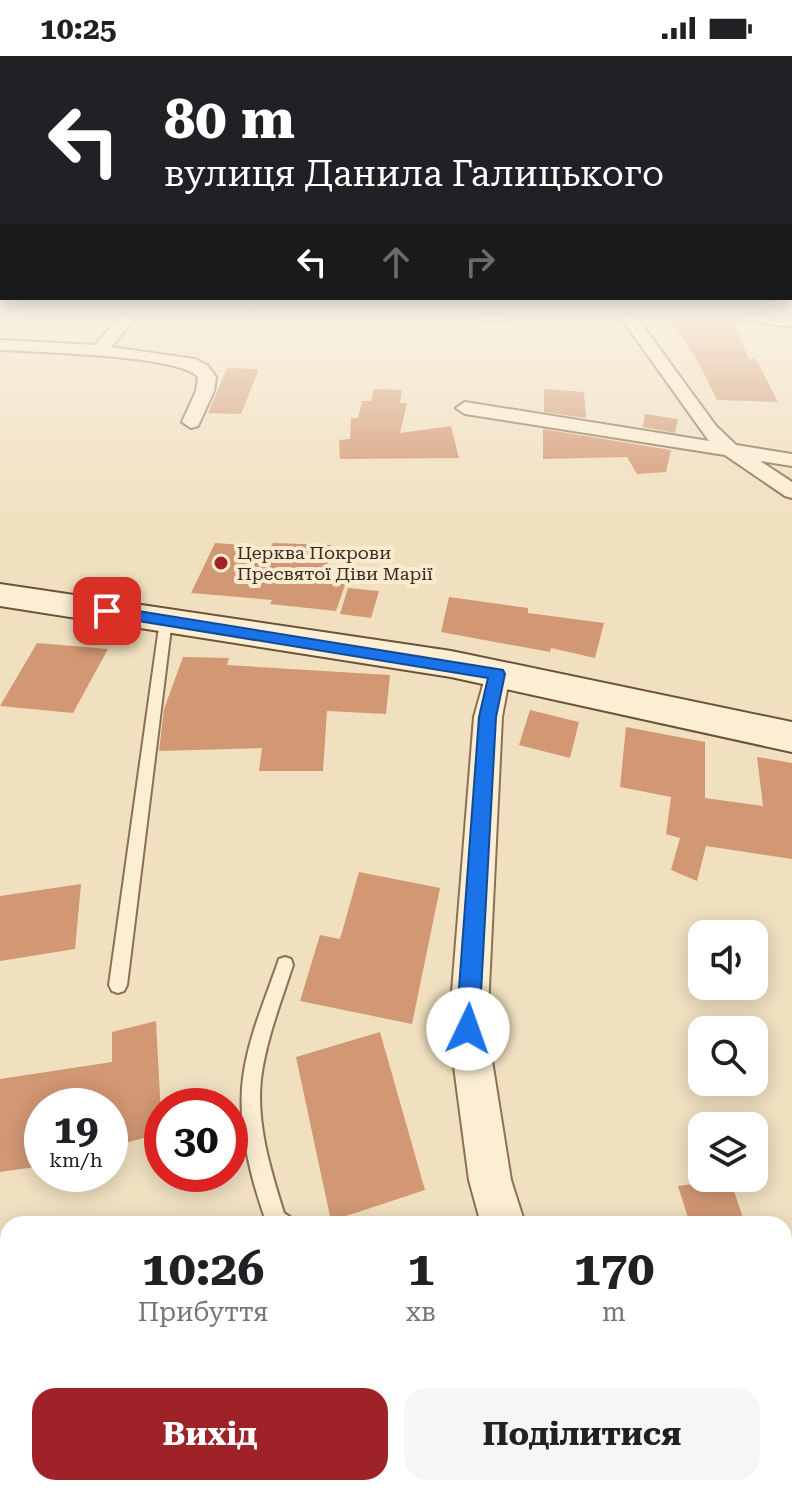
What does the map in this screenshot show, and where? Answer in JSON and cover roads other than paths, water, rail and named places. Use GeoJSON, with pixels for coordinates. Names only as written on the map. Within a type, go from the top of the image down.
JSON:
{"type":"FeatureCollection","features":[{"type":"Feature","properties":{"kind":"street"},"geometry":{"type":"LineString","coordinates":[[191,422],[206,382]]}},
{"type":"Feature","properties":{"kind":"street"},"geometry":{"type":"LineString","coordinates":[[675,382],[709,430],[729,449],[792,492]]}},
{"type":"Feature","properties":{"kind":"street"},"geometry":{"type":"LineString","coordinates":[[465,408],[792,460]]}},
{"type":"Feature","properties":{"kind":"street"},"geometry":{"type":"LineString","coordinates":[[0,595],[497,674],[792,737]]}},
{"type":"Feature","properties":{"kind":"street"},"geometry":{"type":"LineString","coordinates":[[497,674],[488,717],[468,1029],[490,1180],[501,1216]]}},
{"type":"Feature","properties":{"kind":"lane"},"geometry":{"type":"LineString","coordinates":[[118,985],[166,620]]}},
{"type":"Feature","properties":{"kind":"lane"},"geometry":{"type":"LineString","coordinates":[[275,1216],[257,1157],[251,1089],[266,1022],[285,965]]}},
{"type":"Feature","properties":{"kind":"place","name":"Церква Покрови Пресвятої Діви Марії"},"geometry":{"type":"Point","coordinates":[221,563]}}]}
